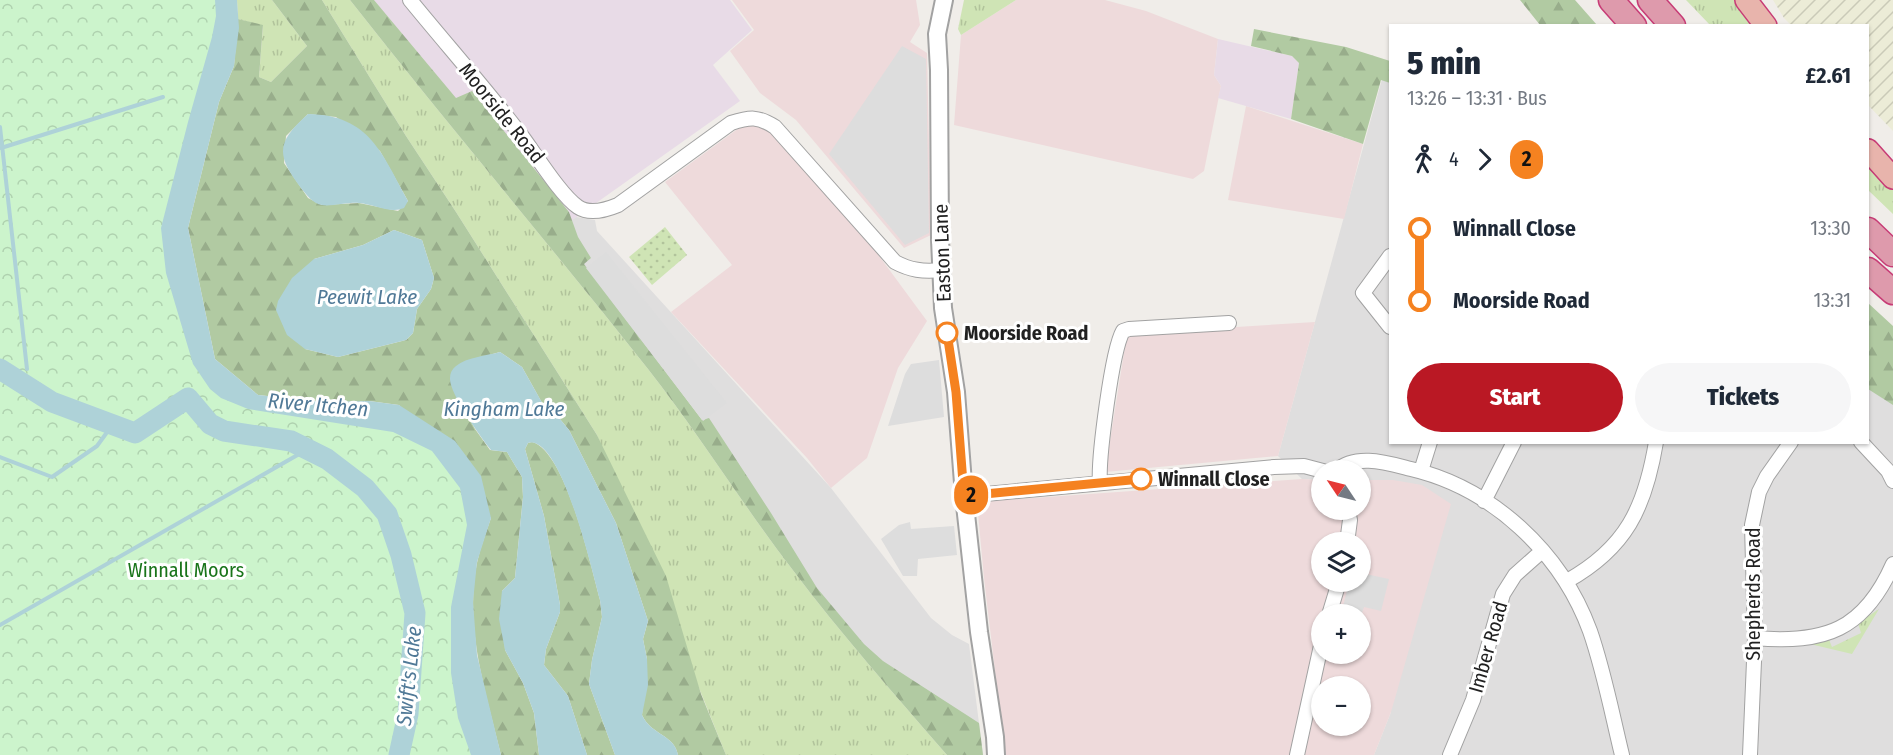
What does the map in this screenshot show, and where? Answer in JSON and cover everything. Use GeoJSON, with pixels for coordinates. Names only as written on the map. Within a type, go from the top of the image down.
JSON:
{"type":"FeatureCollection","features":[{"type":"Feature","properties":{"kind":"highway"},"geometry":{"type":"LineString","coordinates":[[1611,0],[1632,24]]}},
{"type":"Feature","properties":{"kind":"highway"},"geometry":{"type":"LineString","coordinates":[[1650,0],[1671,24]]}},
{"type":"Feature","properties":{"kind":"highway"},"geometry":{"type":"LineString","coordinates":[[1746,0],[1764,24]]}},
{"type":"Feature","properties":{"kind":"highway"},"geometry":{"type":"LineString","coordinates":[[1869,151],[1893,178]]}},
{"type":"Feature","properties":{"kind":"highway"},"geometry":{"type":"LineString","coordinates":[[1869,231],[1893,254]]}},
{"type":"Feature","properties":{"kind":"street","name":"Moorside Road"},"geometry":{"type":"LineString","coordinates":[[410,0],[517,130],[568,198],[586,211],[618,205],[731,123],[747,118],[761,118],[775,128],[885,254],[906,268],[921,271],[941,270]]}},
{"type":"Feature","properties":{"kind":"street","name":"Easton Lane"},"geometry":{"type":"LineString","coordinates":[[944,0],[937,34],[943,308],[956,392],[964,496],[996,755]]}},
{"type":"Feature","properties":{"kind":"street"},"geometry":{"type":"LineString","coordinates":[[1389,257],[1364,293],[1389,326]]}},
{"type":"Feature","properties":{"kind":"street"},"geometry":{"type":"LineString","coordinates":[[1100,483],[1110,388],[1116,352],[1123,331],[1229,323]]}},
{"type":"Feature","properties":{"kind":"street"},"geometry":{"type":"LineString","coordinates":[[1421,471],[1429,444]]}},
{"type":"Feature","properties":{"kind":"street"},"geometry":{"type":"LineString","coordinates":[[1484,501],[1513,444]]}},
{"type":"Feature","properties":{"kind":"street"},"geometry":{"type":"LineString","coordinates":[[1567,581],[1583,572],[1604,555],[1635,517],[1649,477],[1656,444]]}},
{"type":"Feature","properties":{"kind":"street","name":"Shepherds Road"},"geometry":{"type":"LineString","coordinates":[[1750,755],[1755,638],[1751,556],[1753,516],[1763,484],[1790,444]]}},
{"type":"Feature","properties":{"kind":"street"},"geometry":{"type":"LineString","coordinates":[[1863,444],[1888,471],[1893,481]]}},
{"type":"Feature","properties":{"kind":"street"},"geometry":{"type":"LineString","coordinates":[[1371,462],[1421,471],[1452,482],[1509,518],[1542,551],[1567,581],[1590,631],[1622,755]]}},
{"type":"Feature","properties":{"kind":"street"},"geometry":{"type":"LineString","coordinates":[[964,496],[1304,466],[1311,468]]}},
{"type":"Feature","properties":{"kind":"street","name":"Imber Road"},"geometry":{"type":"LineString","coordinates":[[1450,755],[1473,700],[1503,594],[1515,575],[1542,551]]}},
{"type":"Feature","properties":{"kind":"street"},"geometry":{"type":"LineString","coordinates":[[1755,638],[1799,639],[1819,637],[1836,630],[1855,619],[1872,603],[1893,564]]}},
{"type":"Feature","properties":{"kind":"street"},"geometry":{"type":"LineString","coordinates":[[1297,755],[1317,664]]}},
{"type":"Feature","properties":{"kind":"shaded area"},"geometry":{"type":"Polygon","coordinates":[[[374,0],[730,0],[752,30],[713,65],[740,101],[551,235],[374,0]]]}},
{"type":"Feature","properties":{"kind":"shaded area"},"geometry":{"type":"Polygon","coordinates":[[[732,0],[916,0],[920,25],[910,42],[927,53],[931,235],[904,248],[796,120],[760,93],[730,51],[754,30],[732,0]]]}},
{"type":"Feature","properties":{"kind":"shaded area"},"geometry":{"type":"Polygon","coordinates":[[[1016,0],[1105,0],[1146,11],[1218,39],[1214,75],[1221,86],[1204,171],[1193,179],[954,125],[961,35],[1016,0]]]}},
{"type":"Feature","properties":{"kind":"shaded area"},"geometry":{"type":"Polygon","coordinates":[[[1218,39],[1292,56],[1299,63],[1291,119],[1218,98],[1221,86],[1214,75],[1218,39]]]}},
{"type":"Feature","properties":{"kind":"shaded area"},"geometry":{"type":"Polygon","coordinates":[[[902,46],[926,59],[929,233],[905,245],[829,154],[902,46]]]}},
{"type":"Feature","properties":{"kind":"shaded area"},"geometry":{"type":"Polygon","coordinates":[[[1382,79],[1389,82],[1389,444],[1869,444],[1869,342],[1893,360],[1893,755],[1374,755],[1391,712],[1393,480],[1371,480],[1371,460],[1311,460],[1311,479],[1302,479],[1278,456],[1382,79]]]}},
{"type":"Feature","properties":{"kind":"shaded area"},"geometry":{"type":"Polygon","coordinates":[[[1246,106],[1363,144],[1344,219],[1228,200],[1246,106]]]}},
{"type":"Feature","properties":{"kind":"shaded area"},"geometry":{"type":"Polygon","coordinates":[[[753,125],[770,131],[874,249],[927,321],[898,368],[867,458],[831,488],[807,458],[671,312],[732,265],[665,182],[739,128],[753,125]]]}},
{"type":"Feature","properties":{"kind":"shaded area"},"geometry":{"type":"Polygon","coordinates":[[[576,217],[595,220],[597,231],[831,488],[931,618],[952,635],[969,644],[983,755],[950,755],[797,565],[703,421],[586,268],[551,235],[576,217]]]}},
{"type":"Feature","properties":{"kind":"shaded area"},"geometry":{"type":"Polygon","coordinates":[[[606,252],[727,403],[703,421],[586,268],[606,252]]]}},
{"type":"Feature","properties":{"kind":"shaded area"},"geometry":{"type":"Polygon","coordinates":[[[1315,322],[1278,456],[1105,472],[1127,334],[1315,322]]]}},
{"type":"Feature","properties":{"kind":"shaded area"},"geometry":{"type":"Polygon","coordinates":[[[939,360],[944,417],[888,426],[905,374],[911,364],[939,360]]]}},
{"type":"Feature","properties":{"kind":"shaded area"},"geometry":{"type":"Polygon","coordinates":[[[1302,479],[1311,479],[1311,520],[1371,520],[1371,480],[1393,480],[1422,485],[1451,504],[1391,712],[1374,755],[1005,755],[977,502],[1302,479]]]}},
{"type":"Feature","properties":{"kind":"shaded area"},"geometry":{"type":"Polygon","coordinates":[[[910,522],[911,529],[954,526],[957,555],[918,559],[917,576],[903,576],[881,539],[899,525],[910,522]]]}},
{"type":"Feature","properties":{"kind":"shaded area"},"geometry":{"type":"Polygon","coordinates":[[[1371,575],[1389,579],[1381,611],[1371,609],[1371,604],[1344,604],[1347,592],[1371,592],[1371,575]]]}},
{"type":"Feature","properties":{"kind":"green space","name":"Winnall Moors"},"geometry":{"type":"Polygon","coordinates":[[[0,0],[227,0],[179,227],[211,362],[255,399],[427,432],[479,516],[464,577],[485,755],[0,755],[0,0]]]}},
{"type":"Feature","properties":{"kind":"green space"},"geometry":{"type":"Polygon","coordinates":[[[237,0],[272,0],[307,46],[271,82],[259,77],[263,26],[238,19],[237,0]]]}},
{"type":"Feature","properties":{"kind":"green space"},"geometry":{"type":"Polygon","coordinates":[[[272,0],[322,0],[597,435],[666,576],[701,694],[726,755],[678,755],[672,743],[651,727],[642,715],[647,659],[643,639],[648,621],[616,523],[569,430],[555,413],[545,408],[522,367],[500,352],[489,355],[467,414],[490,450],[507,452],[522,477],[523,497],[515,578],[502,591],[505,650],[523,683],[534,713],[539,755],[501,755],[478,660],[473,612],[477,563],[491,518],[399,405],[369,401],[324,402],[258,395],[215,359],[188,228],[219,102],[234,66],[238,19],[263,25],[259,77],[271,82],[307,46],[272,0]],[[308,114],[286,136],[284,163],[308,198],[322,205],[359,203],[398,211],[408,201],[380,151],[336,117],[308,114]],[[394,230],[363,245],[314,259],[305,349],[338,357],[406,340],[413,333],[417,309],[431,289],[434,278],[422,240],[394,230]]]}},
{"type":"Feature","properties":{"kind":"green space"},"geometry":{"type":"Polygon","coordinates":[[[322,0],[350,0],[648,369],[811,593],[868,664],[947,755],[726,755],[597,435],[322,0]]]}},
{"type":"Feature","properties":{"kind":"green space"},"geometry":{"type":"Polygon","coordinates":[[[350,0],[374,0],[456,98],[472,91],[569,212],[578,237],[591,258],[584,264],[702,420],[709,418],[817,588],[864,644],[883,661],[979,723],[983,755],[947,755],[868,664],[774,544],[648,369],[350,0]]]}},
{"type":"Feature","properties":{"kind":"green space"},"geometry":{"type":"Polygon","coordinates":[[[964,0],[1016,0],[961,35],[958,29],[964,0]]]}},
{"type":"Feature","properties":{"kind":"green space"},"geometry":{"type":"Polygon","coordinates":[[[1520,0],[1575,0],[1596,24],[1539,24],[1520,0]]]}},
{"type":"Feature","properties":{"kind":"green space"},"geometry":{"type":"Polygon","coordinates":[[[1686,0],[1734,0],[1752,24],[1709,24],[1686,0]]]}},
{"type":"Feature","properties":{"kind":"green space"},"geometry":{"type":"Polygon","coordinates":[[[1773,0],[1893,0],[1893,131],[1869,106],[1869,24],[1790,24],[1773,0]]]}},
{"type":"Feature","properties":{"kind":"green space"},"geometry":{"type":"Polygon","coordinates":[[[1254,29],[1346,47],[1389,61],[1389,83],[1381,80],[1363,144],[1291,119],[1299,63],[1292,56],[1251,46],[1254,29]]]}},
{"type":"Feature","properties":{"kind":"green space"},"geometry":{"type":"Polygon","coordinates":[[[1869,161],[1893,187],[1893,214],[1869,191],[1869,161]]]}},
{"type":"Feature","properties":{"kind":"green space"},"geometry":{"type":"Polygon","coordinates":[[[665,227],[687,255],[652,285],[629,257],[665,227]]]}},
{"type":"Feature","properties":{"kind":"green space"},"geometry":{"type":"Polygon","coordinates":[[[1869,304],[1893,326],[1893,405],[1869,390],[1869,304]]]}},
{"type":"Feature","properties":{"kind":"green space"},"geometry":{"type":"Polygon","coordinates":[[[532,442],[544,450],[556,466],[566,487],[600,600],[602,617],[589,684],[615,755],[587,755],[568,696],[544,665],[546,649],[560,612],[560,605],[544,516],[525,449],[528,443],[532,442]]]}},
{"type":"Feature","properties":{"kind":"green space"},"geometry":{"type":"Polygon","coordinates":[[[1879,609],[1852,654],[1810,644],[1828,637],[1832,647],[1861,633],[1858,623],[1879,609]]]}},
{"type":"Feature","properties":{"kind":"water","name":"River Itchen"},"geometry":{"type":"Polygon","coordinates":[[[215,0],[237,0],[239,28],[234,66],[219,102],[188,228],[215,359],[258,395],[324,402],[369,401],[399,405],[455,441],[481,476],[491,518],[477,562],[473,602],[477,655],[501,755],[471,755],[458,718],[451,673],[451,607],[467,525],[460,488],[432,451],[393,432],[248,409],[221,398],[210,389],[193,364],[166,273],[161,228],[212,37],[216,16],[215,0]]]}},
{"type":"Feature","properties":{"kind":"water"},"geometry":{"type":"Polygon","coordinates":[[[308,114],[329,116],[346,121],[372,140],[408,201],[404,208],[393,210],[359,203],[325,205],[316,203],[310,198],[287,166],[283,149],[290,133],[308,114]]]}},
{"type":"Feature","properties":{"kind":"water","name":"Peewit Lake"},"geometry":{"type":"Polygon","coordinates":[[[394,230],[422,240],[434,278],[431,289],[417,309],[413,333],[406,340],[338,357],[305,349],[287,335],[276,310],[278,301],[292,278],[314,259],[363,245],[394,230]]]}},
{"type":"Feature","properties":{"kind":"water","name":"Kingham Lake"},"geometry":{"type":"Polygon","coordinates":[[[500,352],[522,367],[545,408],[555,413],[569,430],[616,523],[648,621],[643,639],[647,659],[648,685],[642,715],[651,727],[672,743],[678,755],[615,755],[589,684],[602,617],[600,600],[583,537],[574,508],[552,460],[540,446],[528,443],[525,449],[544,516],[560,605],[560,612],[546,649],[544,665],[568,696],[587,755],[539,755],[534,713],[523,683],[505,650],[499,619],[502,591],[515,578],[523,497],[522,477],[507,452],[491,450],[480,435],[454,394],[450,378],[452,370],[460,363],[500,352]]]}},
{"type":"Feature","properties":{"kind":"waterway"},"geometry":{"type":"LineString","coordinates":[[1,148],[163,97]]}},
{"type":"Feature","properties":{"kind":"waterway"},"geometry":{"type":"LineString","coordinates":[[0,127],[27,369]]}},
{"type":"Feature","properties":{"kind":"waterway","name":"Swift's Lake"},"geometry":{"type":"LineString","coordinates":[[0,369],[52,402],[135,433],[188,398],[210,424],[224,431],[291,441],[327,459],[365,488],[387,514],[401,555],[415,613],[408,714],[399,755]]}},
{"type":"Feature","properties":{"kind":"waterway","name":"Swift's Lake"},"geometry":{"type":"LineString","coordinates":[[29,382],[30,388]]}},
{"type":"Feature","properties":{"kind":"waterway"},"geometry":{"type":"LineString","coordinates":[[0,457],[52,477],[97,446],[113,424]]}},
{"type":"Feature","properties":{"kind":"waterway"},"geometry":{"type":"LineString","coordinates":[[0,625],[308,449]]}},
{"type":"Feature","properties":{"kind":"bus line","name":"2"},"geometry":{"type":"LineString","coordinates":[[947,333],[956,392],[964,496],[1141,479]]}},
{"type":"Feature","properties":{"kind":"place","name":"Moorside Road"},"geometry":{"type":"Point","coordinates":[947,333]}},
{"type":"Feature","properties":{"kind":"place","name":"Winnall Close"},"geometry":{"type":"Point","coordinates":[1141,479]}}]}
